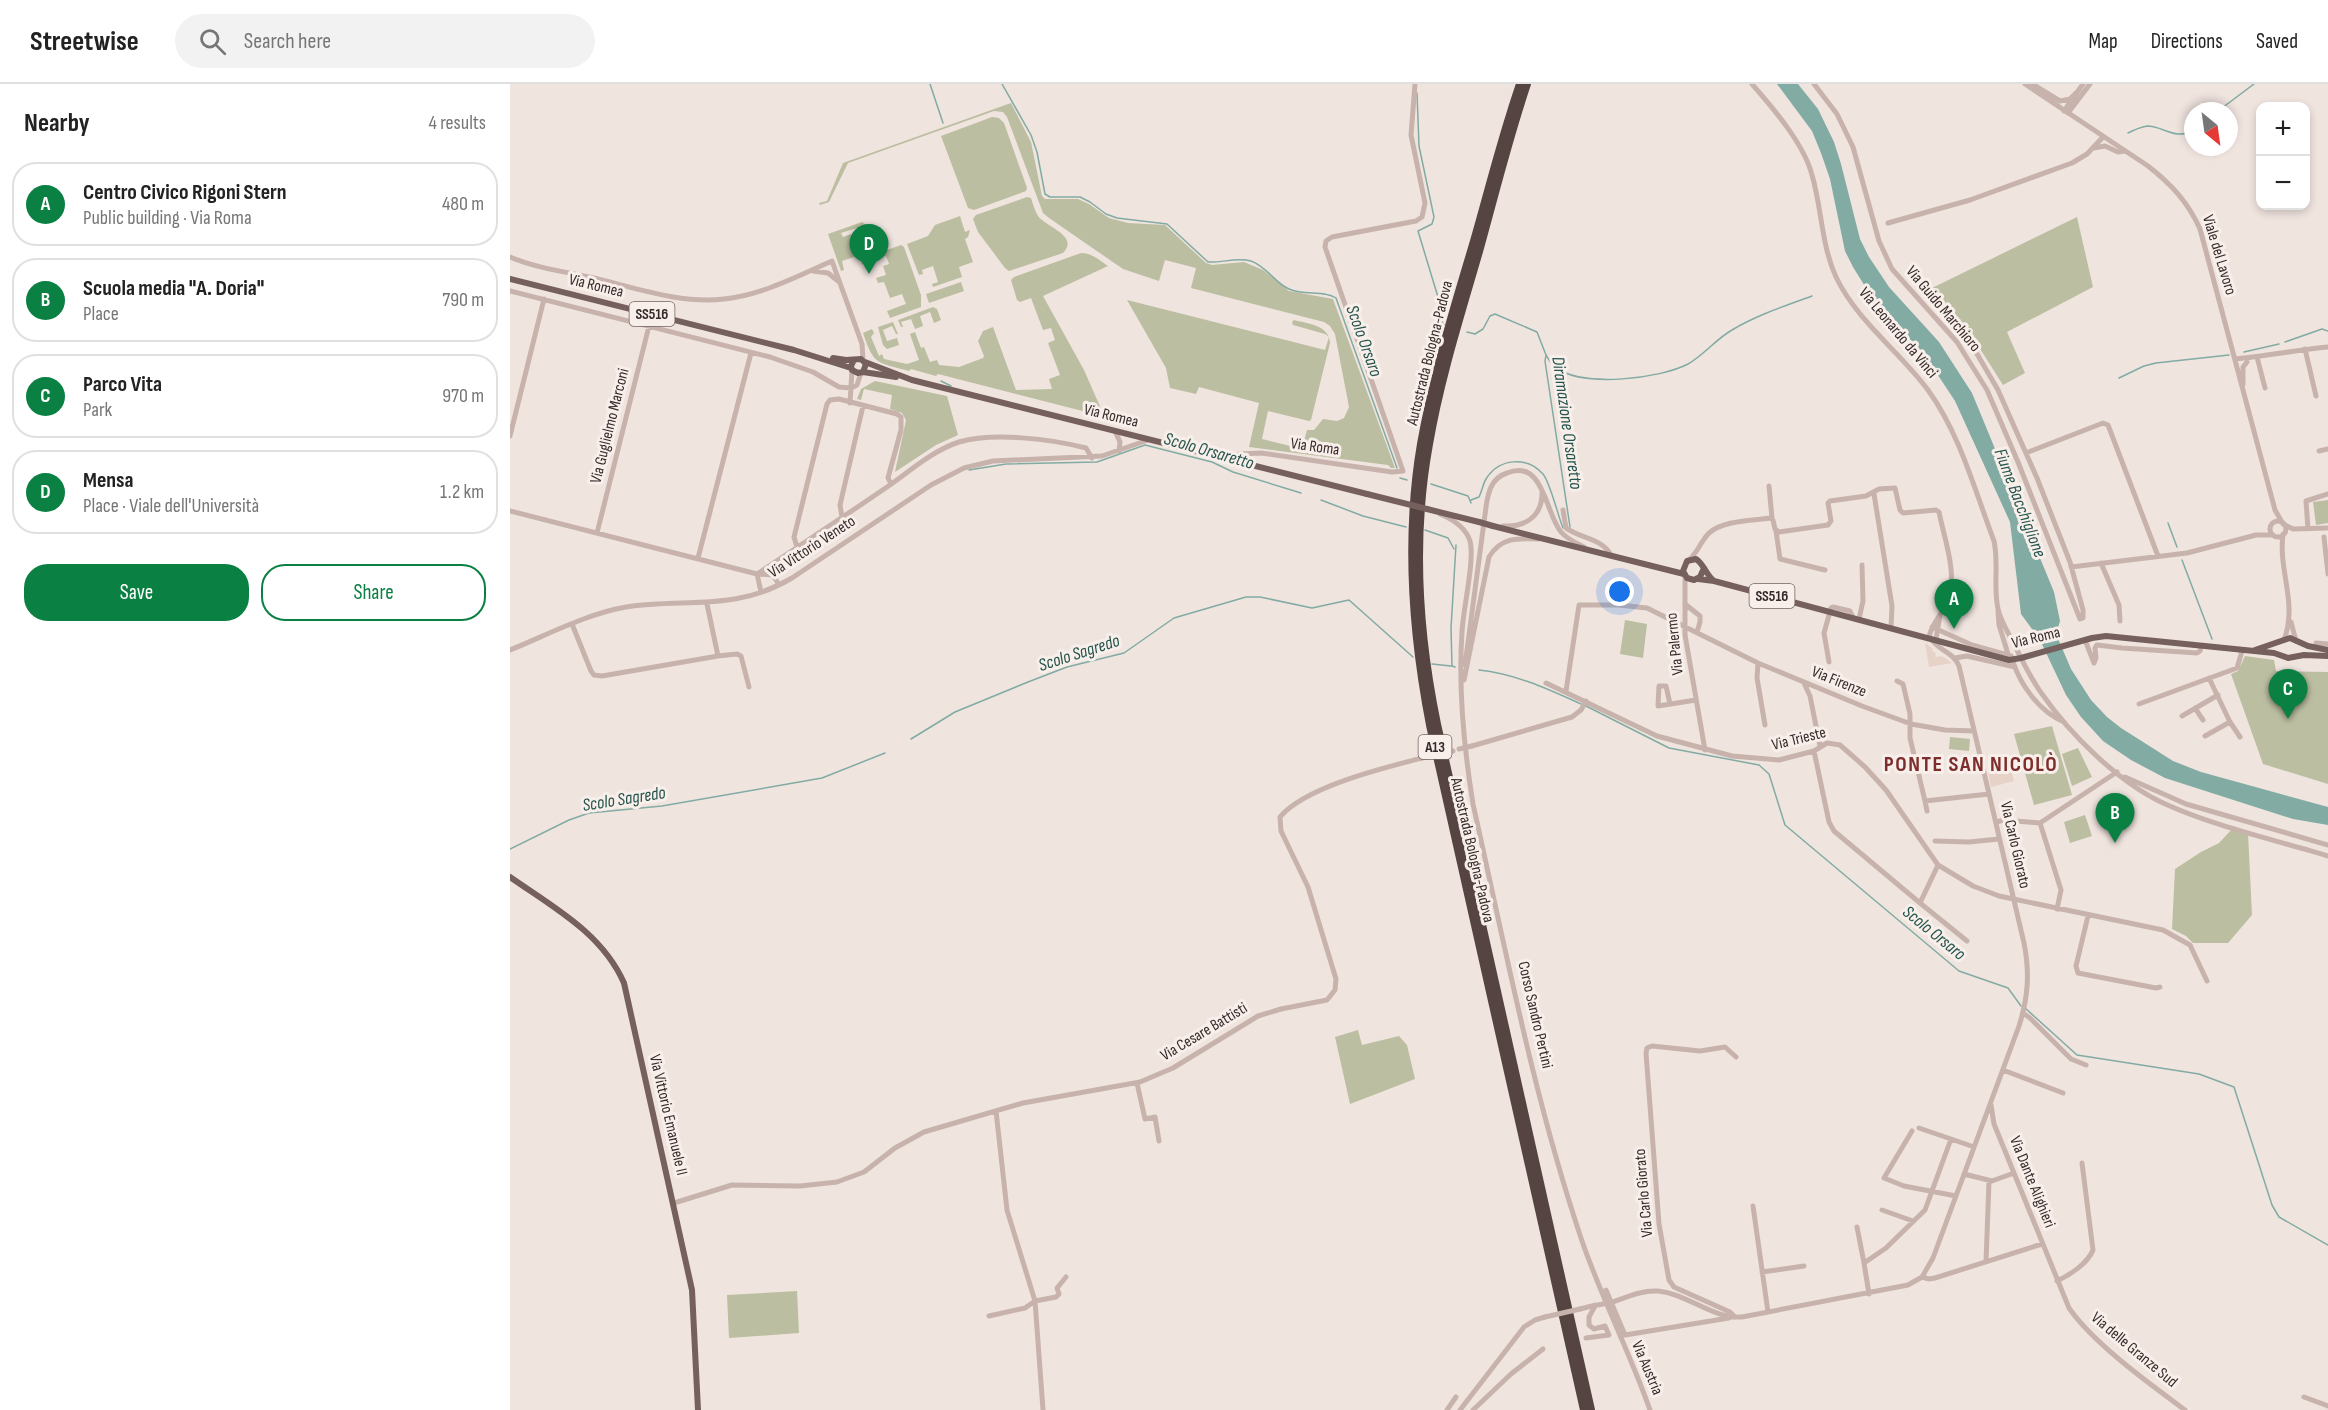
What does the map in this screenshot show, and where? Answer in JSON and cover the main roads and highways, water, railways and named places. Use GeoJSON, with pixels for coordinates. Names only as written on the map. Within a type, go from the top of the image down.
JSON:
{"type":"FeatureCollection","features":[{"type":"Feature","properties":{"kind":"highway","name":"Autostrada Bologna-Padova"},"geometry":{"type":"LineString","coordinates":[[1520,84],[1464,273],[1421,444],[1413,523],[1413,609],[1418,655],[1431,725],[1584,1410]]}},
{"type":"Feature","properties":{"kind":"highway","name":"Autostrada Bologna-Padova"},"geometry":{"type":"LineString","coordinates":[[1527,84],[1449,360],[1428,445],[1420,524],[1420,609],[1437,724],[1591,1410]]}},
{"type":"Feature","properties":{"kind":"main road","name":"Via Romea"},"geometry":{"type":"LineString","coordinates":[[510,279],[814,355],[852,369]]}},
{"type":"Feature","properties":{"kind":"main road","name":"Via Romea"},"geometry":{"type":"LineString","coordinates":[[814,355],[860,360],[911,380]]}},
{"type":"Feature","properties":{"kind":"main road"},"geometry":{"type":"LineString","coordinates":[[852,369],[860,360],[866,366],[862,372]]}},
{"type":"Feature","properties":{"kind":"main road","name":"SS516"},"geometry":{"type":"LineString","coordinates":[[852,369],[862,372]]}},
{"type":"Feature","properties":{"kind":"main road","name":"Via Romea"},"geometry":{"type":"LineString","coordinates":[[862,372],[911,380],[1667,569]]}},
{"type":"Feature","properties":{"kind":"main road"},"geometry":{"type":"LineString","coordinates":[[1667,569],[1696,560],[1714,581]]}},
{"type":"Feature","properties":{"kind":"main road"},"geometry":{"type":"LineString","coordinates":[[1684,575],[1683,568],[1687,561]]}},
{"type":"Feature","properties":{"kind":"main road"},"geometry":{"type":"LineString","coordinates":[[1696,579],[1702,575],[1702,566]]}},
{"type":"Feature","properties":{"kind":"main road","name":"SS516"},"geometry":{"type":"LineString","coordinates":[[1667,569],[1696,579]]}},
{"type":"Feature","properties":{"kind":"main road","name":"Via Roma"},"geometry":{"type":"LineString","coordinates":[[1696,579],[1714,581],[1830,611],[2003,659],[2023,658],[2085,639],[2114,636],[2244,651]]}},
{"type":"Feature","properties":{"kind":"main road","name":"SS516"},"geometry":{"type":"LineString","coordinates":[[2244,651],[2265,648],[2290,639],[2328,650]]}},
{"type":"Feature","properties":{"kind":"main road"},"geometry":{"type":"LineString","coordinates":[[2283,641],[2280,650],[2286,657]]}},
{"type":"Feature","properties":{"kind":"main road"},"geometry":{"type":"LineString","coordinates":[[2295,656],[2299,650],[2297,642]]}},
{"type":"Feature","properties":{"kind":"main road","name":"SS516"},"geometry":{"type":"LineString","coordinates":[[2244,651],[2274,653],[2286,657],[2328,656]]}},
{"type":"Feature","properties":{"kind":"main road","name":"Via Vittorio Emanuele II"},"geometry":{"type":"LineString","coordinates":[[510,877],[588,933],[599,943],[618,971],[627,997],[692,1290],[698,1410]]}},
{"type":"Feature","properties":{"kind":"water"},"geometry":{"type":"Polygon","coordinates":[[[1777,84],[1798,84],[1818,109],[1834,142],[1860,239],[1869,257],[1889,287],[1939,342],[1972,393],[2054,592],[2060,621],[2056,634],[2071,669],[2091,700],[2121,728],[2173,761],[2201,772],[2328,807],[2328,825],[2293,819],[2165,778],[2131,760],[2103,741],[2081,717],[2066,695],[2040,640],[2021,614],[2010,522],[1955,401],[1926,357],[1871,296],[1853,267],[1845,251],[1830,179],[1812,131],[1777,84]]]}},
{"type":"Feature","properties":{"kind":"waterway","name":"Scolo Orsaretto"},"geometry":{"type":"LineString","coordinates":[[930,84],[943,123]]}},
{"type":"Feature","properties":{"kind":"waterway","name":"Scolo Orsaro"},"geometry":{"type":"LineString","coordinates":[[1002,84],[1031,135],[1037,152],[1045,194],[1050,197],[1080,197],[1106,214],[1117,218],[1167,224],[1208,262],[1251,261],[1289,289],[1326,294],[1336,298],[1397,468]]}},
{"type":"Feature","properties":{"kind":"waterway"},"geometry":{"type":"LineString","coordinates":[[2230,102],[2254,84]]}},
{"type":"Feature","properties":{"kind":"waterway","name":"Diramazione Orsaretto"},"geometry":{"type":"LineString","coordinates":[[1417,93],[1419,146],[1434,217],[1432,224],[1418,231],[1441,307],[1440,319],[1444,325]]}},
{"type":"Feature","properties":{"kind":"waterway"},"geometry":{"type":"LineString","coordinates":[[2128,133],[2147,126],[2175,134],[2184,134]]}},
{"type":"Feature","properties":{"kind":"waterway"},"geometry":{"type":"LineString","coordinates":[[1546,355],[1552,365],[1558,369],[1570,375],[1586,378],[1623,379],[1659,374],[1688,364],[1726,334],[1742,325],[1771,311],[1812,296]]}},
{"type":"Feature","properties":{"kind":"waterway","name":"Diramazione Orsaretto"},"geometry":{"type":"LineString","coordinates":[[1467,332],[1475,334],[1483,329],[1490,316],[1495,314],[1537,332],[1546,355],[1545,361],[1570,527]]}},
{"type":"Feature","properties":{"kind":"waterway"},"geometry":{"type":"LineString","coordinates":[[2285,342],[2322,329],[2328,331]]}},
{"type":"Feature","properties":{"kind":"waterway"},"geometry":{"type":"LineString","coordinates":[[2244,352],[2279,344]]}},
{"type":"Feature","properties":{"kind":"waterway"},"geometry":{"type":"LineString","coordinates":[[2119,378],[2156,363],[2229,355]]}},
{"type":"Feature","properties":{"kind":"waterway","name":"Scolo Orsaretto"},"geometry":{"type":"LineString","coordinates":[[941,381],[951,386]]}},
{"type":"Feature","properties":{"kind":"waterway","name":"Scolo Orsaretto"},"geometry":{"type":"LineString","coordinates":[[969,470],[1006,464],[1097,462],[1145,445],[1212,462],[1233,472],[1301,493]]}},
{"type":"Feature","properties":{"kind":"waterway","name":"Diramazione Orsaretto"},"geometry":{"type":"LineString","coordinates":[[1471,500],[1479,497],[1486,479],[1498,467],[1513,462],[1529,464],[1546,478],[1563,528]]}},
{"type":"Feature","properties":{"kind":"waterway","name":"Scolo Orsaro"},"geometry":{"type":"LineString","coordinates":[[1400,478],[1407,480]]}},
{"type":"Feature","properties":{"kind":"waterway","name":"Scolo Orsaro"},"geometry":{"type":"LineString","coordinates":[[1431,484],[1468,496],[1471,503]]}},
{"type":"Feature","properties":{"kind":"waterway","name":"Scolo Orsaretto"},"geometry":{"type":"LineString","coordinates":[[1321,500],[1363,516],[1406,527]]}},
{"type":"Feature","properties":{"kind":"waterway"},"geometry":{"type":"LineString","coordinates":[[2168,523],[2177,547]]}},
{"type":"Feature","properties":{"kind":"waterway","name":"Scolo Orsaretto"},"geometry":{"type":"LineString","coordinates":[[1425,530],[1448,538],[1454,549]]}},
{"type":"Feature","properties":{"kind":"waterway","name":"Scolo Orsaro"},"geometry":{"type":"LineString","coordinates":[[1455,667],[1452,666],[1451,628],[1456,545]]}},
{"type":"Feature","properties":{"kind":"waterway"},"geometry":{"type":"LineString","coordinates":[[2182,560],[2212,639]]}},
{"type":"Feature","properties":{"kind":"waterway","name":"Scolo Sagredo"},"geometry":{"type":"LineString","coordinates":[[911,739],[955,712],[1028,682],[1067,667],[1124,653],[1174,618],[1246,597],[1260,597],[1312,608],[1349,600],[1413,657]]}},
{"type":"Feature","properties":{"kind":"waterway","name":"Scolo Sagredo"},"geometry":{"type":"LineString","coordinates":[[1432,664],[1451,666]]}},
{"type":"Feature","properties":{"kind":"waterway","name":"Scolo Orsaro"},"geometry":{"type":"LineString","coordinates":[[1479,670],[1519,679],[1581,704]]}},
{"type":"Feature","properties":{"kind":"waterway","name":"Scolo Orsaro"},"geometry":{"type":"LineString","coordinates":[[1586,706],[1669,748],[1759,765],[1769,774],[1785,825],[1959,971],[2008,988],[2021,1006]]}},
{"type":"Feature","properties":{"kind":"waterway","name":"Scolo Sagredo"},"geometry":{"type":"LineString","coordinates":[[510,849],[569,820],[589,813],[662,806],[822,778],[885,753]]}},
{"type":"Feature","properties":{"kind":"waterway","name":"Scolo Orsaro"},"geometry":{"type":"LineString","coordinates":[[2025,1008],[2077,1055],[2199,1074],[2234,1087],[2272,1205],[2279,1217],[2328,1245]]}},
{"type":"Feature","properties":{"kind":"place","name":"Mensa"},"geometry":{"type":"Point","coordinates":[869,274]}},
{"type":"Feature","properties":{"kind":"place","name":"Centro Civico Rigoni Stern"},"geometry":{"type":"Point","coordinates":[1954,629]}},
{"type":"Feature","properties":{"kind":"place","name":"Parco Vita"},"geometry":{"type":"Point","coordinates":[2288,719]}},
{"type":"Feature","properties":{"kind":"place","name":"Scuola media \"A. Doria\""},"geometry":{"type":"Point","coordinates":[2115,843]}},
{"type":"Feature","properties":{"kind":"district","name":"PONTE SAN NICOLÒ"},"geometry":{"type":"Point","coordinates":[1971,764]}},
{"type":"Feature","properties":{"kind":"water label","name":"Fiume Bacchiglione"},"geometry":{"type":"Point","coordinates":[2020,503]}}]}
